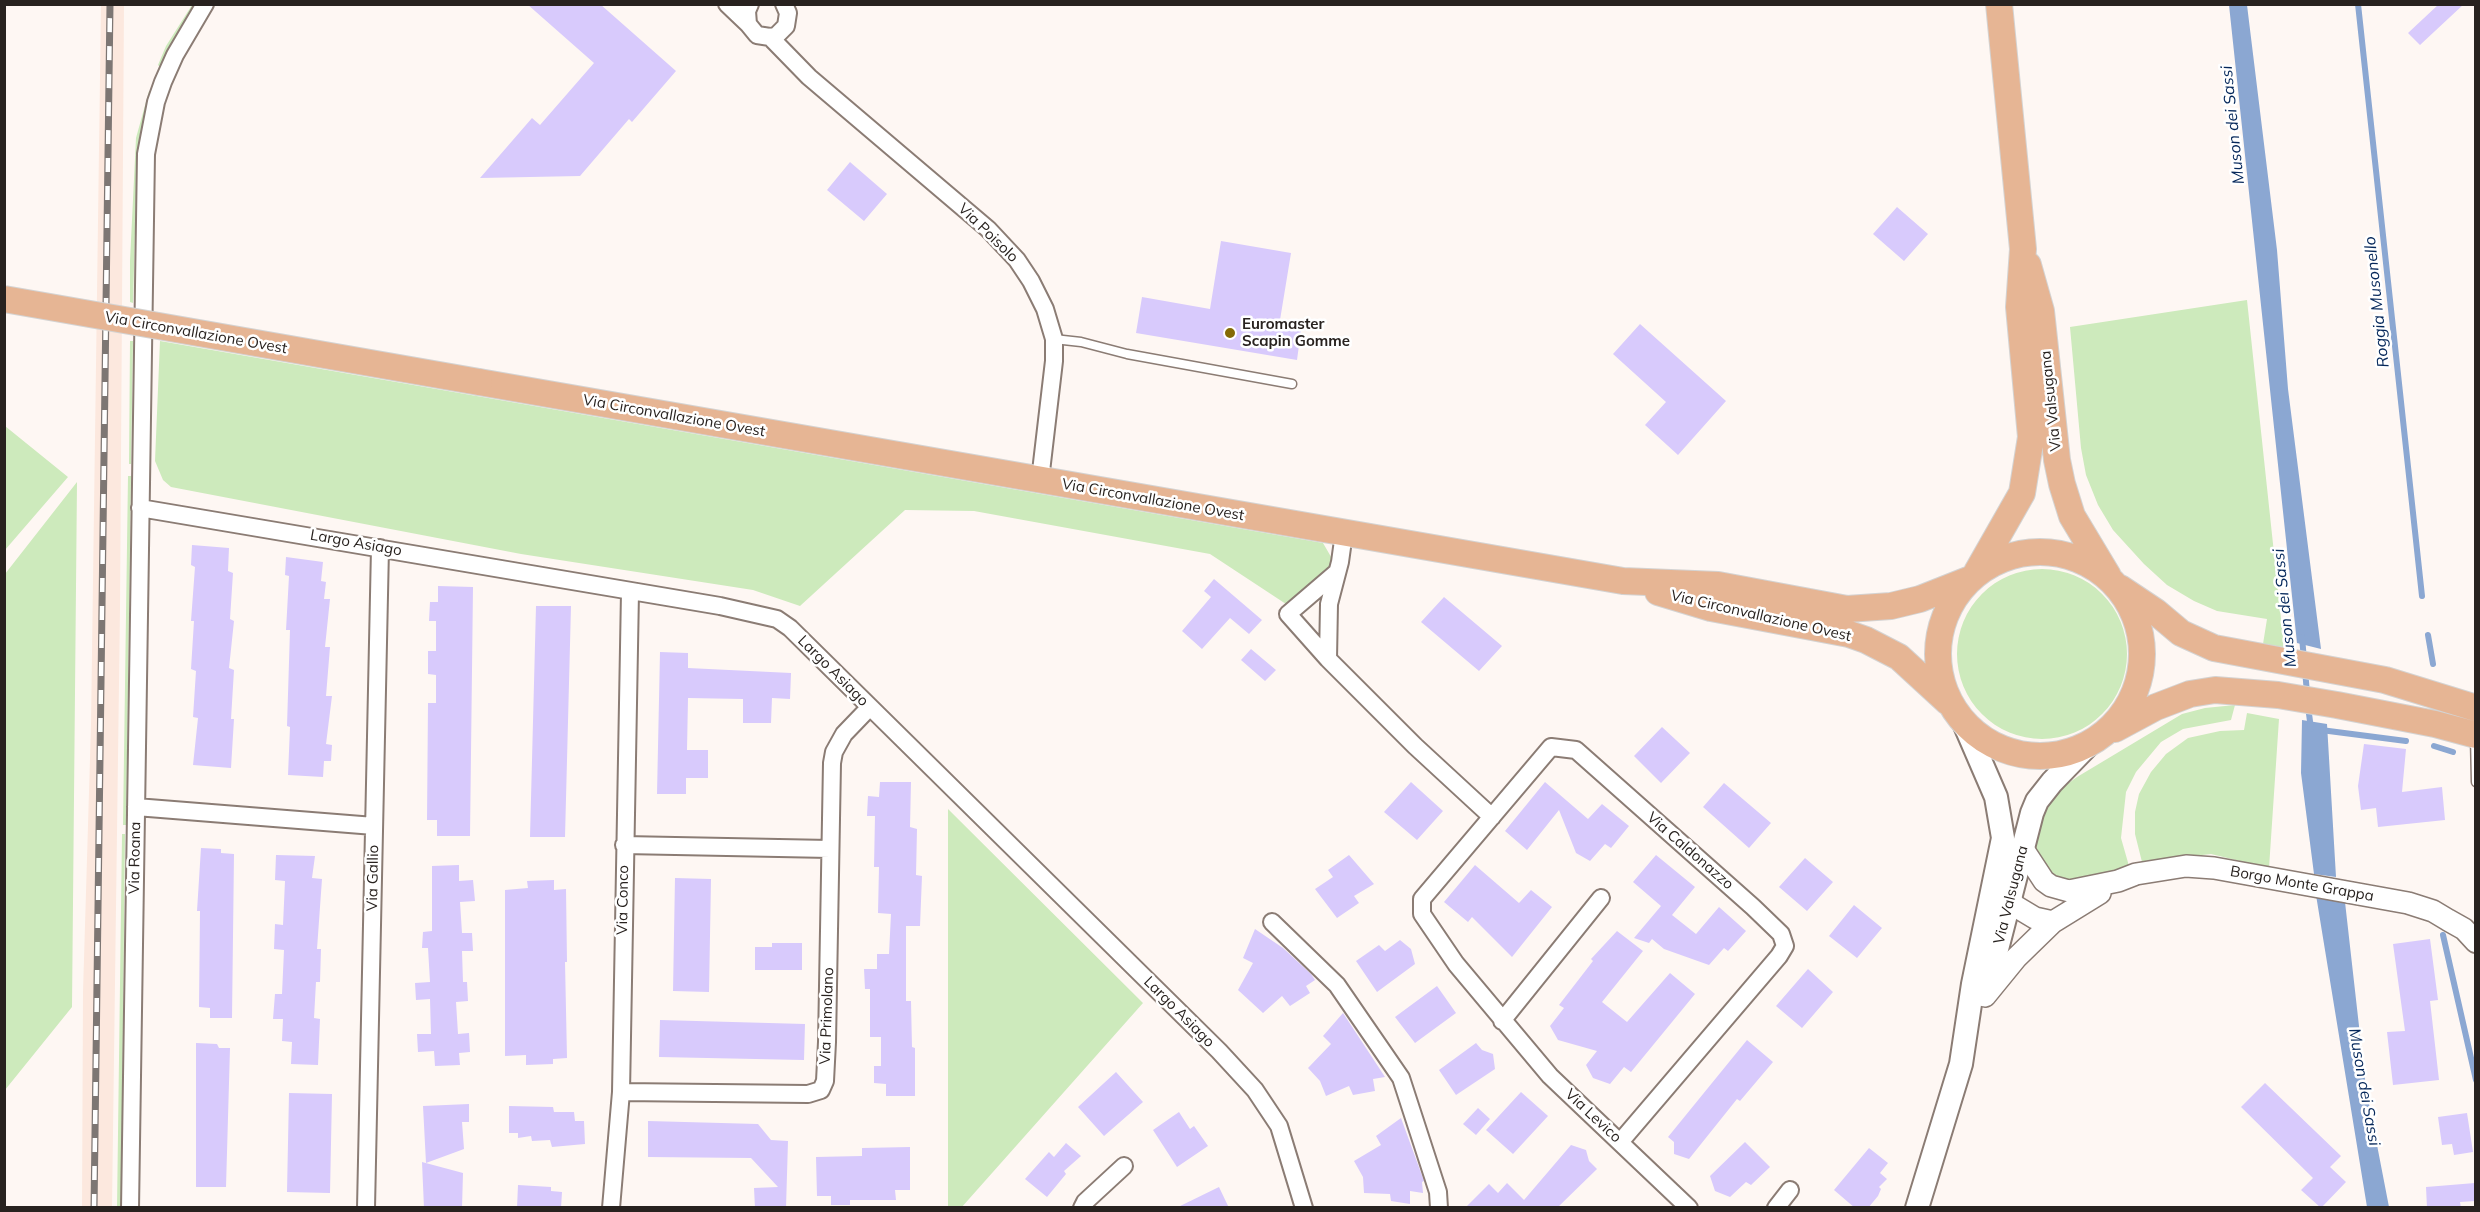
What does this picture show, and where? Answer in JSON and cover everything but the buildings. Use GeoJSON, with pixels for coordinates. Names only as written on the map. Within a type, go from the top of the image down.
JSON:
{"type":"FeatureCollection","features":[{"type":"Feature","properties":{"kind":"main road","name":"Via Valsugana"},"geometry":{"type":"LineString","coordinates":[[1999,4],[2024,249],[2041,311],[2057,460],[2072,516],[2113,583]]}},
{"type":"Feature","properties":{"kind":"main road","name":"Via Valsugana"},"geometry":{"type":"LineString","coordinates":[[1972,576],[2016,507],[2022,493],[2028,465],[2031,421],[2019,307],[2024,249]]}},
{"type":"Feature","properties":{"kind":"main road","name":"Via Circonvallazione Ovest"},"geometry":{"type":"LineString","coordinates":[[4,299],[1623,581],[1711,608],[1849,634],[1866,640],[1899,657],[1994,745],[2029,756],[2065,753],[2094,741],[2156,707],[2190,694],[2215,690],[2278,695],[2337,705],[2435,724],[2475,735]]}},
{"type":"Feature","properties":{"kind":"main road","name":"Via Circonvallazione Ovest"},"geometry":{"type":"LineString","coordinates":[[1623,581],[1718,585],[1847,609],[1891,606],[1920,598],[1972,576],[2008,556],[2044,552],[2080,560],[2156,612],[2181,633],[2214,648],[2394,682],[2475,708]]}},
{"type":"Feature","properties":{"kind":"main road","name":"Via Circonvallazione Ovest"},"geometry":{"type":"LineString","coordinates":[[1957,713],[1940,679],[1937,652],[1941,626],[1952,601],[1972,576]]}},
{"type":"Feature","properties":{"kind":"main road","name":"Via Circonvallazione Ovest"},"geometry":{"type":"LineString","coordinates":[[2094,741],[2115,724],[2128,706],[2137,687],[2142,666],[2142,644],[2137,623],[2128,603],[2113,583]]}},
{"type":"Feature","properties":{"kind":"main road","name":"Via Valsugana"},"geometry":{"type":"LineString","coordinates":[[1957,713],[1996,797],[2002,838],[1973,984],[1961,1064]]}},
{"type":"Feature","properties":{"kind":"main road","name":"Via Valsugana"},"geometry":{"type":"LineString","coordinates":[[1917,1208],[1961,1064],[1976,1030],[2032,813],[2037,801],[2052,782],[2094,741]]}},
{"type":"Feature","properties":{"kind":"street","name":"Via Roana"},"geometry":{"type":"LineString","coordinates":[[130,1208],[146,154],[156,102],[163,82],[175,55],[205,4]]}},
{"type":"Feature","properties":{"kind":"street","name":"Via Poisolo"},"geometry":{"type":"LineString","coordinates":[[727,4],[757,35],[770,37],[809,77],[988,229],[1017,260],[1039,294],[1054,339],[1054,361],[1040,480]]}},
{"type":"Feature","properties":{"kind":"street"},"geometry":{"type":"LineString","coordinates":[[748,24],[747,11],[750,4]]}},
{"type":"Feature","properties":{"kind":"street"},"geometry":{"type":"LineString","coordinates":[[770,37],[776,36],[789,13]]}},
{"type":"Feature","properties":{"kind":"street"},"geometry":{"type":"LineString","coordinates":[[787,54],[789,13]]}},
{"type":"Feature","properties":{"kind":"street","name":"Largo Asiago"},"geometry":{"type":"LineString","coordinates":[[140,508],[720,606],[777,620],[790,628],[1219,1051],[1255,1090],[1279,1126],[1304,1208]]}},
{"type":"Feature","properties":{"kind":"street"},"geometry":{"type":"LineString","coordinates":[[1328,659],[1329,604],[1344,533]]}},
{"type":"Feature","properties":{"kind":"street","name":"Via Gallio"},"geometry":{"type":"LineString","coordinates":[[366,1208],[381,548]]}},
{"type":"Feature","properties":{"kind":"street"},"geometry":{"type":"LineString","coordinates":[[1337,572],[1288,614],[1328,659],[1415,746],[1492,817]]}},
{"type":"Feature","properties":{"kind":"street","name":"Via Conco"},"geometry":{"type":"LineString","coordinates":[[611,1208],[621,1092],[630,592]]}},
{"type":"Feature","properties":{"kind":"street","name":"Via Primolano"},"geometry":{"type":"LineString","coordinates":[[621,1092],[808,1094],[820,1090],[825,1081],[827,1042],[832,763],[834,752],[844,734],[869,708]]}},
{"type":"Feature","properties":{"kind":"street","name":"Via Caldonazzo"},"geometry":{"type":"LineString","coordinates":[[1422,914],[1422,899],[1551,747],[1576,750],[1781,934],[1785,945],[1779,956],[1621,1141]]}},
{"type":"Feature","properties":{"kind":"street"},"geometry":{"type":"LineString","coordinates":[[136,807],[374,826]]}},
{"type":"Feature","properties":{"kind":"street"},"geometry":{"type":"LineString","coordinates":[[2000,816],[2011,847],[2003,887],[2010,900],[2025,913],[2053,922]]}},
{"type":"Feature","properties":{"kind":"street"},"geometry":{"type":"LineString","coordinates":[[624,846],[830,849]]}},
{"type":"Feature","properties":{"kind":"street"},"geometry":{"type":"LineString","coordinates":[[2023,849],[2044,881],[2059,889],[2075,892],[2118,881]]}},
{"type":"Feature","properties":{"kind":"street","name":"Borgo Monte Grappa"},"geometry":{"type":"LineString","coordinates":[[2118,881],[2136,874],[2186,866],[2242,872],[2408,903],[2433,912],[2464,929],[2475,942]]}},
{"type":"Feature","properties":{"kind":"street"},"geometry":{"type":"LineString","coordinates":[[1985,996],[2016,958],[2053,922],[2118,881]]}},
{"type":"Feature","properties":{"kind":"street"},"geometry":{"type":"LineString","coordinates":[[1502,1021],[1601,898]]}},
{"type":"Feature","properties":{"kind":"street","name":"Via Levico"},"geometry":{"type":"LineString","coordinates":[[1422,914],[1456,964],[1550,1076],[1689,1208]]}},
{"type":"Feature","properties":{"kind":"street"},"geometry":{"type":"LineString","coordinates":[[1272,922],[1337,985],[1401,1078],[1438,1192],[1439,1208]]}},
{"type":"Feature","properties":{"kind":"street"},"geometry":{"type":"LineString","coordinates":[[1082,1208],[1084,1202],[1124,1166]]}},
{"type":"Feature","properties":{"kind":"street"},"geometry":{"type":"LineString","coordinates":[[1776,1208],[1790,1190]]}},
{"type":"Feature","properties":{"kind":"lane"},"geometry":{"type":"LineString","coordinates":[[1054,339],[1081,342],[1127,354],[1292,384]]}},
{"type":"Feature","properties":{"kind":"lane"},"geometry":{"type":"LineString","coordinates":[[2475,735],[2475,782]]}},
{"type":"Feature","properties":{"kind":"shaded area"},"geometry":{"type":"Polygon","coordinates":[[[124,4],[120,608],[112,1207],[82,1208],[83,992],[91,725],[101,5],[124,4]]]}},
{"type":"Feature","properties":{"kind":"green space"},"geometry":{"type":"Polygon","coordinates":[[[192,5],[198,5],[161,68],[158,65],[166,46],[192,5]]]}},
{"type":"Feature","properties":{"kind":"green space"},"geometry":{"type":"Polygon","coordinates":[[[149,91],[151,91],[139,139],[137,161],[133,303],[130,302],[130,261],[136,138],[149,91]]]}},
{"type":"Feature","properties":{"kind":"green space"},"geometry":{"type":"Polygon","coordinates":[[[2247,300],[2284,647],[2263,644],[2267,619],[2217,611],[2194,601],[2167,585],[2144,564],[2113,530],[2098,505],[2086,475],[2081,448],[2070,327],[2247,300]]]}},
{"type":"Feature","properties":{"kind":"green space"},"geometry":{"type":"Polygon","coordinates":[[[130,341],[133,341],[131,464],[129,464],[130,341]]]}},
{"type":"Feature","properties":{"kind":"green space"},"geometry":{"type":"Polygon","coordinates":[[[160,341],[1323,543],[1334,562],[1321,583],[1289,606],[1210,554],[974,511],[905,510],[800,606],[753,590],[521,554],[171,487],[163,480],[155,461],[160,341]]]}},
{"type":"Feature","properties":{"kind":"green space"},"geometry":{"type":"Polygon","coordinates":[[[5,426],[68,477],[5,550],[5,426]]]}},
{"type":"Feature","properties":{"kind":"green space"},"geometry":{"type":"Polygon","coordinates":[[[128,476],[131,476],[126,825],[123,825],[128,476]]]}},
{"type":"Feature","properties":{"kind":"green space"},"geometry":{"type":"Polygon","coordinates":[[[77,482],[72,1007],[5,1090],[5,574],[77,482]]]}},
{"type":"Feature","properties":{"kind":"green space"},"geometry":{"type":"Polygon","coordinates":[[[2042,569],[2074,576],[2102,594],[2120,622],[2127,654],[2120,686],[2102,714],[2074,732],[2042,739],[2010,732],[1982,714],[1964,686],[1957,654],[1964,622],[1982,594],[2010,576],[2042,569]]]}},
{"type":"Feature","properties":{"kind":"green space"},"geometry":{"type":"Polygon","coordinates":[[[2235,705],[2231,720],[2183,729],[2161,742],[2136,772],[2126,792],[2121,838],[2129,866],[2080,884],[2053,877],[2034,848],[2041,812],[2055,793],[2077,777],[2182,714],[2205,708],[2235,705]]]}},
{"type":"Feature","properties":{"kind":"green space"},"geometry":{"type":"Polygon","coordinates":[[[2247,713],[2279,719],[2269,868],[2211,854],[2142,862],[2135,834],[2135,812],[2139,794],[2151,772],[2166,754],[2188,738],[2220,731],[2244,730],[2247,713]]]}},
{"type":"Feature","properties":{"kind":"green space"},"geometry":{"type":"Polygon","coordinates":[[[948,809],[1143,1003],[961,1208],[948,1207],[948,809]]]}},
{"type":"Feature","properties":{"kind":"green space"},"geometry":{"type":"Polygon","coordinates":[[[122,834],[125,834],[121,1207],[117,1208],[122,834]]]}},
{"type":"Feature","properties":{"kind":"water"},"geometry":{"type":"Polygon","coordinates":[[[2229,5],[2247,5],[2277,250],[2288,389],[2321,649],[2297,643],[2229,5]]]}},
{"type":"Feature","properties":{"kind":"water"},"geometry":{"type":"Polygon","coordinates":[[[2302,720],[2327,724],[2336,877],[2314,874],[2301,773],[2302,720]]]}},
{"type":"Feature","properties":{"kind":"water"},"geometry":{"type":"Polygon","coordinates":[[[2316,895],[2345,902],[2366,1088],[2389,1207],[2367,1207],[2316,895]]]}},
{"type":"Feature","properties":{"kind":"waterway","name":"Roggia Musonello"},"geometry":{"type":"LineString","coordinates":[[2358,4],[2422,596]]}},
{"type":"Feature","properties":{"kind":"waterway","name":"Roggia Musonello"},"geometry":{"type":"LineString","coordinates":[[2428,635],[2433,664]]}},
{"type":"Feature","properties":{"kind":"waterway","name":"Muson dei Sassi"},"geometry":{"type":"LineString","coordinates":[[2302,637],[2304,660]]}},
{"type":"Feature","properties":{"kind":"waterway","name":"Muson dei Sassi"},"geometry":{"type":"LineString","coordinates":[[2305,670],[2307,693]]}},
{"type":"Feature","properties":{"kind":"waterway","name":"Muson dei Sassi"},"geometry":{"type":"LineString","coordinates":[[2308,706],[2311,729]]}},
{"type":"Feature","properties":{"kind":"waterway"},"geometry":{"type":"LineString","coordinates":[[2321,730],[2406,741]]}},
{"type":"Feature","properties":{"kind":"waterway","name":"Roggia Musonello"},"geometry":{"type":"LineString","coordinates":[[2434,746],[2453,752]]}},
{"type":"Feature","properties":{"kind":"waterway","name":"Roggia Musonello"},"geometry":{"type":"LineString","coordinates":[[2443,935],[2476,1080]]}},
{"type":"Feature","properties":{"kind":"railway"},"geometry":{"type":"LineString","coordinates":[[94,1208],[110,4]]}},
{"type":"Feature","properties":{"kind":"place","name":"Euromaster Scapin Gomme"},"geometry":{"type":"Point","coordinates":[1230,333]}}]}
